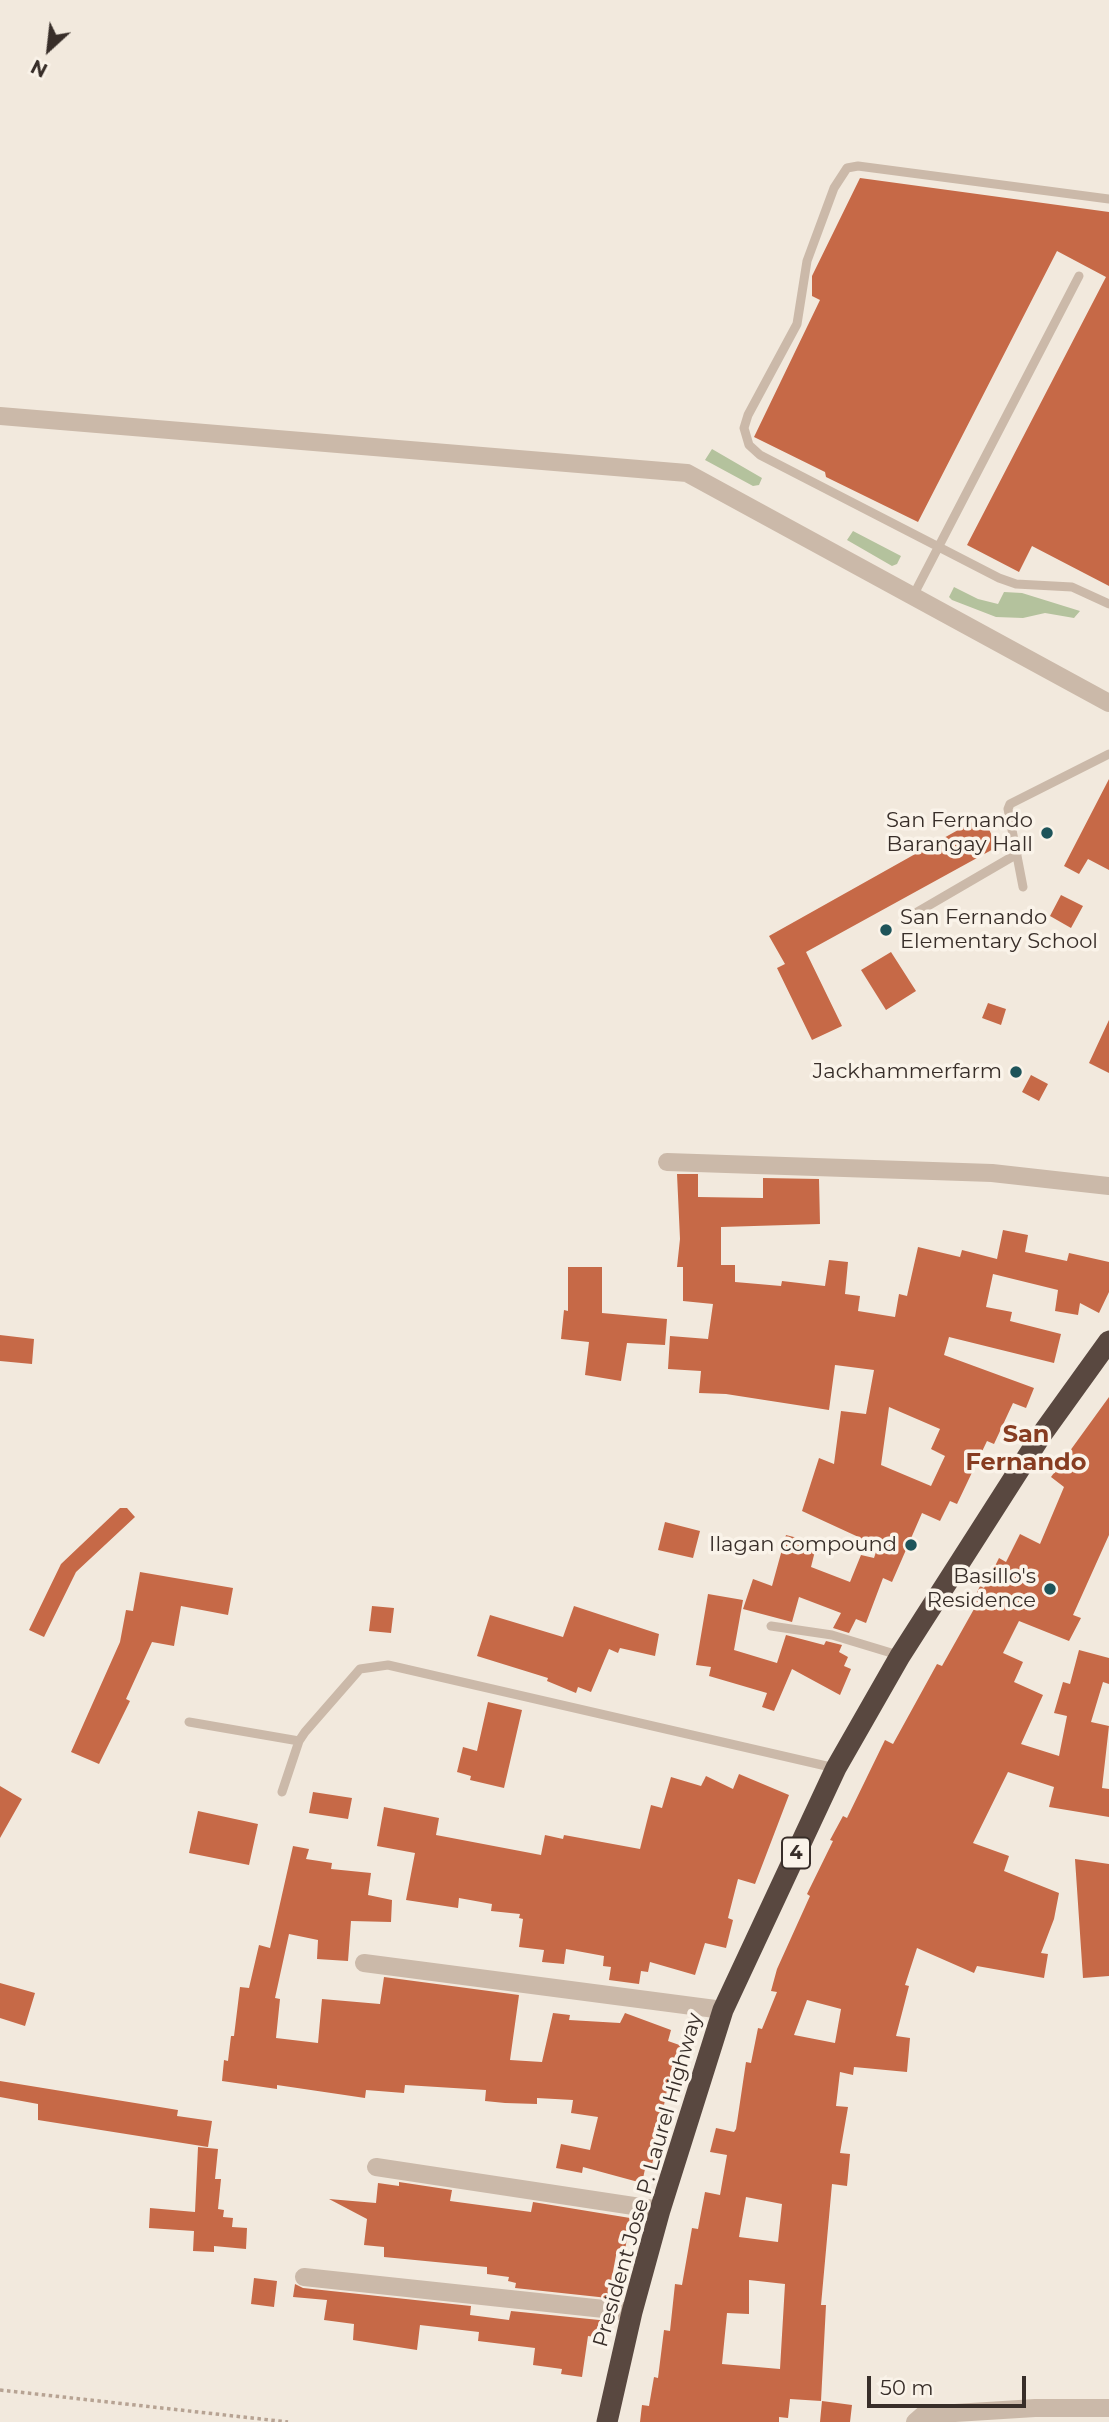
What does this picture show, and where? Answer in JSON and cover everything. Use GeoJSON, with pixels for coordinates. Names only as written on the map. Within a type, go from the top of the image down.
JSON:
{"type":"FeatureCollection","features":[{"type":"Feature","properties":{"kind":"highway","name":"President Jose P. Laurel Highway"},"geometry":{"type":"LineString","coordinates":[[607,2422],[632,2312],[660,2210],[723,2010],[836,1768],[900,1656],[1042,1434],[1109,1341]]}},
{"type":"Feature","properties":{"kind":"street"},"geometry":{"type":"LineString","coordinates":[[0,416],[687,473],[1109,703]]}},
{"type":"Feature","properties":{"kind":"street"},"geometry":{"type":"LineString","coordinates":[[667,1162],[992,1174],[1109,1186]]}},
{"type":"Feature","properties":{"kind":"street"},"geometry":{"type":"LineString","coordinates":[[364,1963],[723,2010]]}},
{"type":"Feature","properties":{"kind":"street"},"geometry":{"type":"LineString","coordinates":[[376,2167],[660,2210]]}},
{"type":"Feature","properties":{"kind":"street"},"geometry":{"type":"LineString","coordinates":[[304,2277],[632,2312]]}},
{"type":"Feature","properties":{"kind":"street"},"geometry":{"type":"LineString","coordinates":[[915,2422],[923,2415],[1035,2415],[1109,2409]]}},
{"type":"Feature","properties":{"kind":"lane"},"geometry":{"type":"LineString","coordinates":[[1109,199],[858,166],[847,168],[838,180],[807,261],[800,316],[748,415],[744,428],[746,440],[760,455],[1008,582],[1072,587],[1109,604]]}},
{"type":"Feature","properties":{"kind":"lane"},"geometry":{"type":"LineString","coordinates":[[912,598],[1079,276]]}},
{"type":"Feature","properties":{"kind":"lane"},"geometry":{"type":"LineString","coordinates":[[1023,887],[1008,809],[1010,804],[1109,754]]}},
{"type":"Feature","properties":{"kind":"lane"},"geometry":{"type":"LineString","coordinates":[[914,914],[1017,854]]}},
{"type":"Feature","properties":{"kind":"lane"},"geometry":{"type":"LineString","coordinates":[[771,1626],[832,1635],[900,1656]]}},
{"type":"Feature","properties":{"kind":"lane"},"geometry":{"type":"LineString","coordinates":[[282,1792],[299,1741],[360,1669],[388,1665],[836,1768]]}},
{"type":"Feature","properties":{"kind":"lane"},"geometry":{"type":"LineString","coordinates":[[189,1722],[299,1741]]}},
{"type":"Feature","properties":{"kind":"path"},"geometry":{"type":"LineString","coordinates":[[0,2390],[288,2422]]}},
{"type":"Feature","properties":{"kind":"green space"},"geometry":{"type":"Polygon","coordinates":[[[712,449],[762,478],[759,485],[753,486],[705,460],[712,449]]]}},
{"type":"Feature","properties":{"kind":"green space"},"geometry":{"type":"Polygon","coordinates":[[[853,531],[901,556],[897,564],[892,566],[847,540],[853,531]]]}},
{"type":"Feature","properties":{"kind":"green space"},"geometry":{"type":"Polygon","coordinates":[[[954,587],[978,599],[998,604],[1004,592],[1022,593],[1080,611],[1074,618],[1045,613],[1023,618],[996,617],[952,600],[949,597],[954,587]]]}},
{"type":"Feature","properties":{"kind":"building"},"geometry":{"type":"Polygon","coordinates":[[[860,178],[1109,212],[1109,586],[1032,546],[1019,572],[967,545],[1106,277],[1057,251],[918,522],[826,477],[825,472],[754,437],[820,300],[812,296],[812,276],[860,178]]]}},
{"type":"Feature","properties":{"kind":"building"},"geometry":{"type":"Polygon","coordinates":[[[1109,779],[1109,870],[1088,859],[1079,874],[1064,866],[1109,779]]]}},
{"type":"Feature","properties":{"kind":"building"},"geometry":{"type":"Polygon","coordinates":[[[983,816],[997,847],[806,952],[842,1026],[812,1040],[777,968],[785,964],[769,936],[983,816]]]}},
{"type":"Feature","properties":{"kind":"building"},"geometry":{"type":"Polygon","coordinates":[[[1061,895],[1083,906],[1071,928],[1050,916],[1061,895]]]}},
{"type":"Feature","properties":{"kind":"building"},"geometry":{"type":"Polygon","coordinates":[[[891,952],[916,991],[886,1010],[861,970],[891,952]]]}},
{"type":"Feature","properties":{"kind":"building"},"geometry":{"type":"Polygon","coordinates":[[[988,1003],[1006,1009],[1001,1025],[982,1018],[988,1003]]]}},
{"type":"Feature","properties":{"kind":"building"},"geometry":{"type":"Polygon","coordinates":[[[1109,1020],[1109,1073],[1089,1063],[1109,1020]]]}},
{"type":"Feature","properties":{"kind":"building"},"geometry":{"type":"Polygon","coordinates":[[[1031,1075],[1048,1084],[1039,1101],[1022,1092],[1031,1075]]]}},
{"type":"Feature","properties":{"kind":"building"},"geometry":{"type":"Polygon","coordinates":[[[677,1174],[698,1174],[698,1197],[763,1198],[763,1178],[819,1179],[820,1224],[721,1227],[721,1265],[735,1265],[735,1282],[781,1286],[782,1281],[825,1286],[829,1260],[848,1262],[845,1294],[860,1296],[858,1311],[895,1317],[899,1294],[907,1296],[918,1247],[960,1257],[962,1250],[997,1259],[1003,1230],[1028,1235],[1025,1252],[1067,1261],[1069,1253],[1109,1262],[1109,1292],[1099,1313],[1080,1303],[1078,1315],[1055,1311],[1058,1290],[993,1274],[986,1307],[1012,1312],[1010,1321],[1061,1334],[1054,1363],[949,1337],[944,1355],[1034,1388],[1026,1408],[1013,1403],[994,1444],[987,1441],[957,1504],[950,1501],[940,1521],[922,1513],[892,1582],[883,1578],[866,1623],[856,1619],[849,1633],[833,1628],[841,1613],[799,1597],[792,1622],[743,1609],[753,1579],[772,1586],[786,1535],[817,1543],[811,1567],[850,1582],[861,1555],[874,1558],[878,1546],[802,1511],[819,1458],[834,1464],[841,1411],[866,1414],[874,1370],[835,1365],[829,1410],[726,1394],[699,1393],[701,1371],[668,1369],[670,1336],[708,1339],[713,1304],[683,1301],[683,1267],[677,1267],[680,1239],[677,1174]],[[889,1407],[881,1465],[931,1486],[945,1456],[931,1449],[940,1429],[889,1407]]]}},
{"type":"Feature","properties":{"kind":"building"},"geometry":{"type":"Polygon","coordinates":[[[568,1267],[602,1267],[602,1313],[667,1319],[665,1345],[627,1343],[621,1381],[585,1375],[589,1342],[561,1339],[564,1310],[568,1311],[568,1267]]]}},
{"type":"Feature","properties":{"kind":"building"},"geometry":{"type":"Polygon","coordinates":[[[0,1335],[34,1339],[32,1364],[0,1361],[0,1335]]]}},
{"type":"Feature","properties":{"kind":"building"},"geometry":{"type":"Polygon","coordinates":[[[1109,1397],[1109,1535],[1073,1615],[1081,1618],[1069,1641],[1019,1621],[1003,1653],[1023,1662],[1014,1682],[1043,1695],[1021,1744],[1059,1756],[1067,1716],[1054,1713],[1063,1682],[1070,1684],[1079,1650],[1109,1658],[1109,1684],[1103,1682],[1091,1722],[1109,1726],[1102,1788],[1109,1789],[1109,1817],[1049,1807],[1054,1787],[1008,1772],[973,1843],[1009,1856],[1004,1871],[1059,1893],[1054,1919],[1041,1953],[1048,1954],[1044,1978],[977,1966],[974,1973],[917,1948],[905,1985],[909,1986],[896,2036],[910,2038],[907,2072],[854,2067],[853,2075],[840,2072],[836,2106],[848,2107],[840,2153],[850,2154],[847,2186],[832,2184],[821,2305],[826,2305],[821,2401],[790,2399],[788,2418],[779,2417],[779,2422],[640,2422],[642,2405],[649,2406],[654,2377],[658,2378],[664,2330],[670,2331],[675,2284],[682,2285],[692,2228],[698,2229],[705,2192],[720,2195],[727,2155],[710,2152],[716,2128],[734,2132],[736,2129],[746,2062],[751,2063],[758,2028],[762,2029],[777,1992],[771,1991],[777,1969],[810,1896],[807,1894],[833,1841],[830,1840],[843,1816],[847,1818],[885,1740],[893,1744],[937,1664],[942,1666],[974,1609],[970,1607],[980,1586],[984,1588],[999,1558],[1006,1562],[1020,1534],[1040,1544],[1064,1487],[1051,1477],[1109,1397]],[[807,2000],[794,2035],[835,2043],[841,2009],[807,2000]],[[746,2197],[739,2237],[778,2242],[782,2204],[746,2197]],[[749,2280],[749,2314],[727,2313],[722,2364],[780,2369],[785,2284],[749,2280]]]}},
{"type":"Feature","properties":{"kind":"building"},"geometry":{"type":"Polygon","coordinates":[[[120,1508],[127,1508],[135,1517],[76,1572],[44,1637],[29,1630],[61,1564],[120,1508]]]}},
{"type":"Feature","properties":{"kind":"building"},"geometry":{"type":"Polygon","coordinates":[[[665,1522],[700,1531],[693,1558],[658,1550],[665,1522]]]}},
{"type":"Feature","properties":{"kind":"building"},"geometry":{"type":"Polygon","coordinates":[[[140,1572],[233,1588],[228,1615],[181,1606],[174,1646],[152,1642],[126,1699],[130,1701],[99,1764],[71,1752],[120,1642],[126,1610],[133,1611],[140,1572]]]}},
{"type":"Feature","properties":{"kind":"building"},"geometry":{"type":"Polygon","coordinates":[[[708,1594],[743,1600],[734,1650],[777,1663],[786,1635],[824,1645],[826,1641],[842,1645],[839,1652],[848,1657],[844,1666],[851,1669],[840,1695],[792,1669],[774,1711],[762,1707],[767,1693],[709,1676],[711,1667],[696,1665],[708,1594]]]}},
{"type":"Feature","properties":{"kind":"building"},"geometry":{"type":"Polygon","coordinates":[[[372,1606],[394,1608],[391,1633],[369,1631],[372,1606]]]}},
{"type":"Feature","properties":{"kind":"building"},"geometry":{"type":"Polygon","coordinates":[[[574,1606],[659,1634],[655,1656],[620,1648],[618,1653],[609,1649],[591,1692],[578,1687],[576,1693],[547,1681],[548,1678],[477,1656],[490,1615],[563,1637],[574,1606]]]}},
{"type":"Feature","properties":{"kind":"building"},"geometry":{"type":"Polygon","coordinates":[[[488,1702],[522,1710],[504,1788],[470,1780],[471,1776],[457,1772],[463,1747],[477,1751],[488,1702]]]}},
{"type":"Feature","properties":{"kind":"building"},"geometry":{"type":"Polygon","coordinates":[[[739,1774],[789,1795],[755,1884],[738,1879],[728,1918],[733,1920],[726,1948],[705,1943],[695,1975],[650,1962],[648,1972],[641,1971],[639,1984],[609,1980],[611,1967],[603,1966],[604,1956],[566,1949],[564,1964],[542,1962],[544,1950],[519,1947],[523,1919],[519,1918],[520,1914],[491,1911],[492,1904],[459,1898],[458,1908],[406,1900],[415,1853],[377,1846],[384,1807],[439,1818],[436,1835],[541,1855],[545,1835],[563,1839],[564,1835],[640,1849],[651,1805],[662,1808],[671,1777],[701,1786],[706,1776],[733,1789],[739,1774]]]}},
{"type":"Feature","properties":{"kind":"building"},"geometry":{"type":"Polygon","coordinates":[[[0,1786],[22,1799],[0,1838],[0,1786]]]}},
{"type":"Feature","properties":{"kind":"building"},"geometry":{"type":"Polygon","coordinates":[[[313,1792],[352,1798],[348,1819],[309,1813],[313,1792]]]}},
{"type":"Feature","properties":{"kind":"building"},"geometry":{"type":"Polygon","coordinates":[[[198,1811],[258,1824],[249,1865],[189,1853],[198,1811]]]}},
{"type":"Feature","properties":{"kind":"building"},"geometry":{"type":"Polygon","coordinates":[[[293,1846],[309,1849],[306,1859],[332,1863],[331,1869],[371,1873],[368,1895],[392,1900],[391,1922],[351,1921],[348,1961],[317,1959],[318,1940],[289,1934],[275,1998],[280,1999],[276,2038],[318,2043],[322,1999],[380,2004],[384,1977],[519,1995],[510,2060],[542,2062],[553,2013],[570,2015],[569,2020],[620,2023],[625,2013],[671,2030],[668,2041],[688,2048],[671,2091],[667,2090],[651,2170],[645,2169],[642,2183],[583,2167],[582,2173],[556,2168],[561,2144],[590,2150],[598,2117],[571,2113],[573,2100],[537,2098],[537,2104],[505,2103],[485,2101],[486,2090],[405,2085],[404,2093],[366,2090],[365,2098],[277,2085],[277,2089],[222,2081],[224,2060],[228,2061],[231,2036],[234,2036],[240,1987],[249,1988],[259,1945],[270,1948],[293,1846]]]}},
{"type":"Feature","properties":{"kind":"building"},"geometry":{"type":"Polygon","coordinates":[[[1075,1859],[1109,1864],[1109,1976],[1083,1978],[1075,1859]]]}},
{"type":"Feature","properties":{"kind":"building"},"geometry":{"type":"Polygon","coordinates":[[[0,1983],[35,1993],[25,2026],[0,2018],[0,1983]]]}},
{"type":"Feature","properties":{"kind":"building"},"geometry":{"type":"Polygon","coordinates":[[[0,2081],[178,2110],[177,2116],[212,2121],[208,2147],[38,2120],[38,2104],[0,2097],[0,2081]]]}},
{"type":"Feature","properties":{"kind":"building"},"geometry":{"type":"Polygon","coordinates":[[[198,2147],[218,2149],[215,2179],[221,2179],[218,2209],[224,2210],[223,2217],[233,2218],[232,2227],[247,2228],[246,2249],[214,2246],[214,2252],[193,2251],[194,2231],[149,2228],[150,2208],[195,2212],[198,2147]]]}},
{"type":"Feature","properties":{"kind":"building"},"geometry":{"type":"Polygon","coordinates":[[[399,2182],[452,2190],[450,2201],[531,2212],[533,2202],[630,2218],[625,2251],[617,2250],[608,2298],[515,2288],[516,2283],[508,2281],[509,2277],[487,2274],[487,2267],[384,2257],[384,2247],[364,2245],[367,2219],[329,2199],[376,2203],[378,2183],[399,2186],[399,2182]]]}},
{"type":"Feature","properties":{"kind":"building"},"geometry":{"type":"Polygon","coordinates":[[[254,2278],[277,2281],[274,2307],[251,2304],[254,2278]]]}},
{"type":"Feature","properties":{"kind":"building"},"geometry":{"type":"Polygon","coordinates":[[[295,2284],[303,2288],[471,2306],[470,2315],[509,2320],[511,2311],[609,2321],[607,2339],[588,2336],[582,2377],[561,2374],[562,2369],[533,2365],[535,2348],[478,2341],[479,2332],[420,2325],[417,2350],[353,2340],[354,2324],[324,2320],[327,2300],[293,2297],[295,2284]]]}},
{"type":"Feature","properties":{"kind":"building"},"geometry":{"type":"Polygon","coordinates":[[[822,2401],[852,2405],[850,2422],[820,2422],[822,2401]]]}},
{"type":"Feature","properties":{"kind":"place","name":"San Fernando Barangay Hall"},"geometry":{"type":"Point","coordinates":[1047,833]}},
{"type":"Feature","properties":{"kind":"place","name":"San Fernando Elementary School"},"geometry":{"type":"Point","coordinates":[886,930]}},
{"type":"Feature","properties":{"kind":"place","name":"Jackhammerfarm"},"geometry":{"type":"Point","coordinates":[1016,1072]}},
{"type":"Feature","properties":{"kind":"place","name":"Ilagan compound"},"geometry":{"type":"Point","coordinates":[911,1545]}},
{"type":"Feature","properties":{"kind":"place","name":"Basillo's Residence"},"geometry":{"type":"Point","coordinates":[1050,1589]}},
{"type":"Feature","properties":{"kind":"district","name":"San Fernando"},"geometry":{"type":"Point","coordinates":[1026,1449]}}]}
